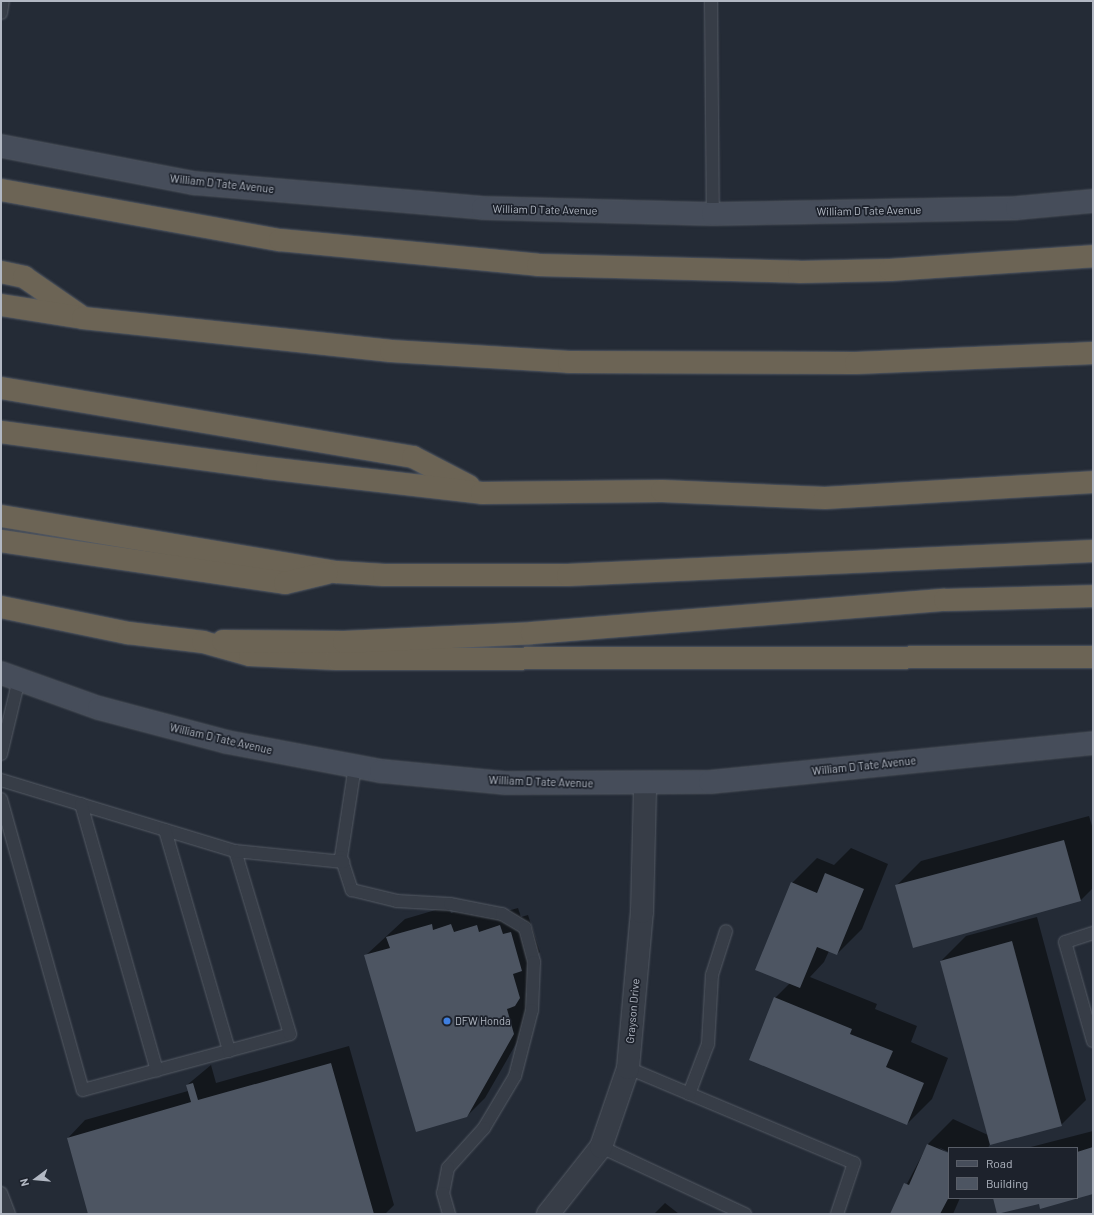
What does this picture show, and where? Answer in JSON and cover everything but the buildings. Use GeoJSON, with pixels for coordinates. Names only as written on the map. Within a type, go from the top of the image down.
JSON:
{"type":"FeatureCollection","features":[{"type":"Feature","properties":{"kind":"highway"},"geometry":{"type":"LineString","coordinates":[[1,190],[280,240],[522,264],[799,272],[897,270],[1093,256]]}},
{"type":"Feature","properties":{"kind":"highway"},"geometry":{"type":"LineString","coordinates":[[1,272],[24,277],[83,318]]}},
{"type":"Feature","properties":{"kind":"highway"},"geometry":{"type":"LineString","coordinates":[[1,305],[83,318],[391,351],[569,362],[856,363],[1093,353]]}},
{"type":"Feature","properties":{"kind":"highway"},"geometry":{"type":"LineString","coordinates":[[1,388],[413,457],[482,492]]}},
{"type":"Feature","properties":{"kind":"highway"},"geometry":{"type":"LineString","coordinates":[[1,432],[267,468],[482,492],[662,492],[825,498],[1093,482]]}},
{"type":"Feature","properties":{"kind":"highway"},"geometry":{"type":"LineString","coordinates":[[1,516],[336,572],[568,576],[1093,551]]}},
{"type":"Feature","properties":{"kind":"highway"},"geometry":{"type":"LineString","coordinates":[[1,541],[285,583],[336,572]]}},
{"type":"Feature","properties":{"kind":"highway"},"geometry":{"type":"LineString","coordinates":[[204,642],[258,639],[344,642],[532,633],[945,600],[1093,596]]}},
{"type":"Feature","properties":{"kind":"highway"},"geometry":{"type":"LineString","coordinates":[[1,607],[128,633],[204,642],[250,654],[337,659],[1093,657]]}},
{"type":"Feature","properties":{"kind":"main road","name":"William D Tate Avenue"},"geometry":{"type":"LineString","coordinates":[[1,146],[193,183],[483,208],[713,214],[1017,208],[1093,201]]}},
{"type":"Feature","properties":{"kind":"main road","name":"William D Tate Avenue"},"geometry":{"type":"LineString","coordinates":[[10,676],[99,708],[227,742],[355,766],[506,783],[645,785],[710,782],[1093,743]]}},
{"type":"Feature","properties":{"kind":"street","name":"Grayson Drive"},"geometry":{"type":"LineString","coordinates":[[548,1214],[601,1148],[628,1068],[642,912],[645,785]]}},
{"type":"Feature","properties":{"kind":"lane"},"geometry":{"type":"LineString","coordinates":[[1,13],[3,1]]}},
{"type":"Feature","properties":{"kind":"lane"},"geometry":{"type":"LineString","coordinates":[[711,1],[713,214]]}},
{"type":"Feature","properties":{"kind":"lane"},"geometry":{"type":"LineString","coordinates":[[1,754],[10,676]]}},
{"type":"Feature","properties":{"kind":"lane"},"geometry":{"type":"LineString","coordinates":[[355,766],[343,862],[352,890],[396,901],[450,904],[502,914],[525,928],[534,962],[532,1010],[515,1076],[484,1128],[448,1168],[444,1193],[449,1214]]}},
{"type":"Feature","properties":{"kind":"lane"},"geometry":{"type":"LineString","coordinates":[[1,780],[235,851],[343,862]]}},
{"type":"Feature","properties":{"kind":"lane"},"geometry":{"type":"LineString","coordinates":[[1,799],[84,1090],[290,1034],[235,851]]}},
{"type":"Feature","properties":{"kind":"lane"},"geometry":{"type":"LineString","coordinates":[[81,804],[156,1070]]}},
{"type":"Feature","properties":{"kind":"lane"},"geometry":{"type":"LineString","coordinates":[[165,830],[229,1051]]}},
{"type":"Feature","properties":{"kind":"lane"},"geometry":{"type":"LineString","coordinates":[[689,1094],[708,1044],[712,975],[726,932]]}},
{"type":"Feature","properties":{"kind":"lane"},"geometry":{"type":"LineString","coordinates":[[1093,933],[1065,942],[1093,1041]]}},
{"type":"Feature","properties":{"kind":"lane"},"geometry":{"type":"LineString","coordinates":[[628,1068],[854,1163],[837,1214]]}},
{"type":"Feature","properties":{"kind":"lane"},"geometry":{"type":"LineString","coordinates":[[601,1148],[746,1214]]}},
{"type":"Feature","properties":{"kind":"lane"},"geometry":{"type":"LineString","coordinates":[[1,1193],[6,1212]]}},
{"type":"Feature","properties":{"kind":"place","name":"DFW Honda"},"geometry":{"type":"Point","coordinates":[447,1021]}}]}
